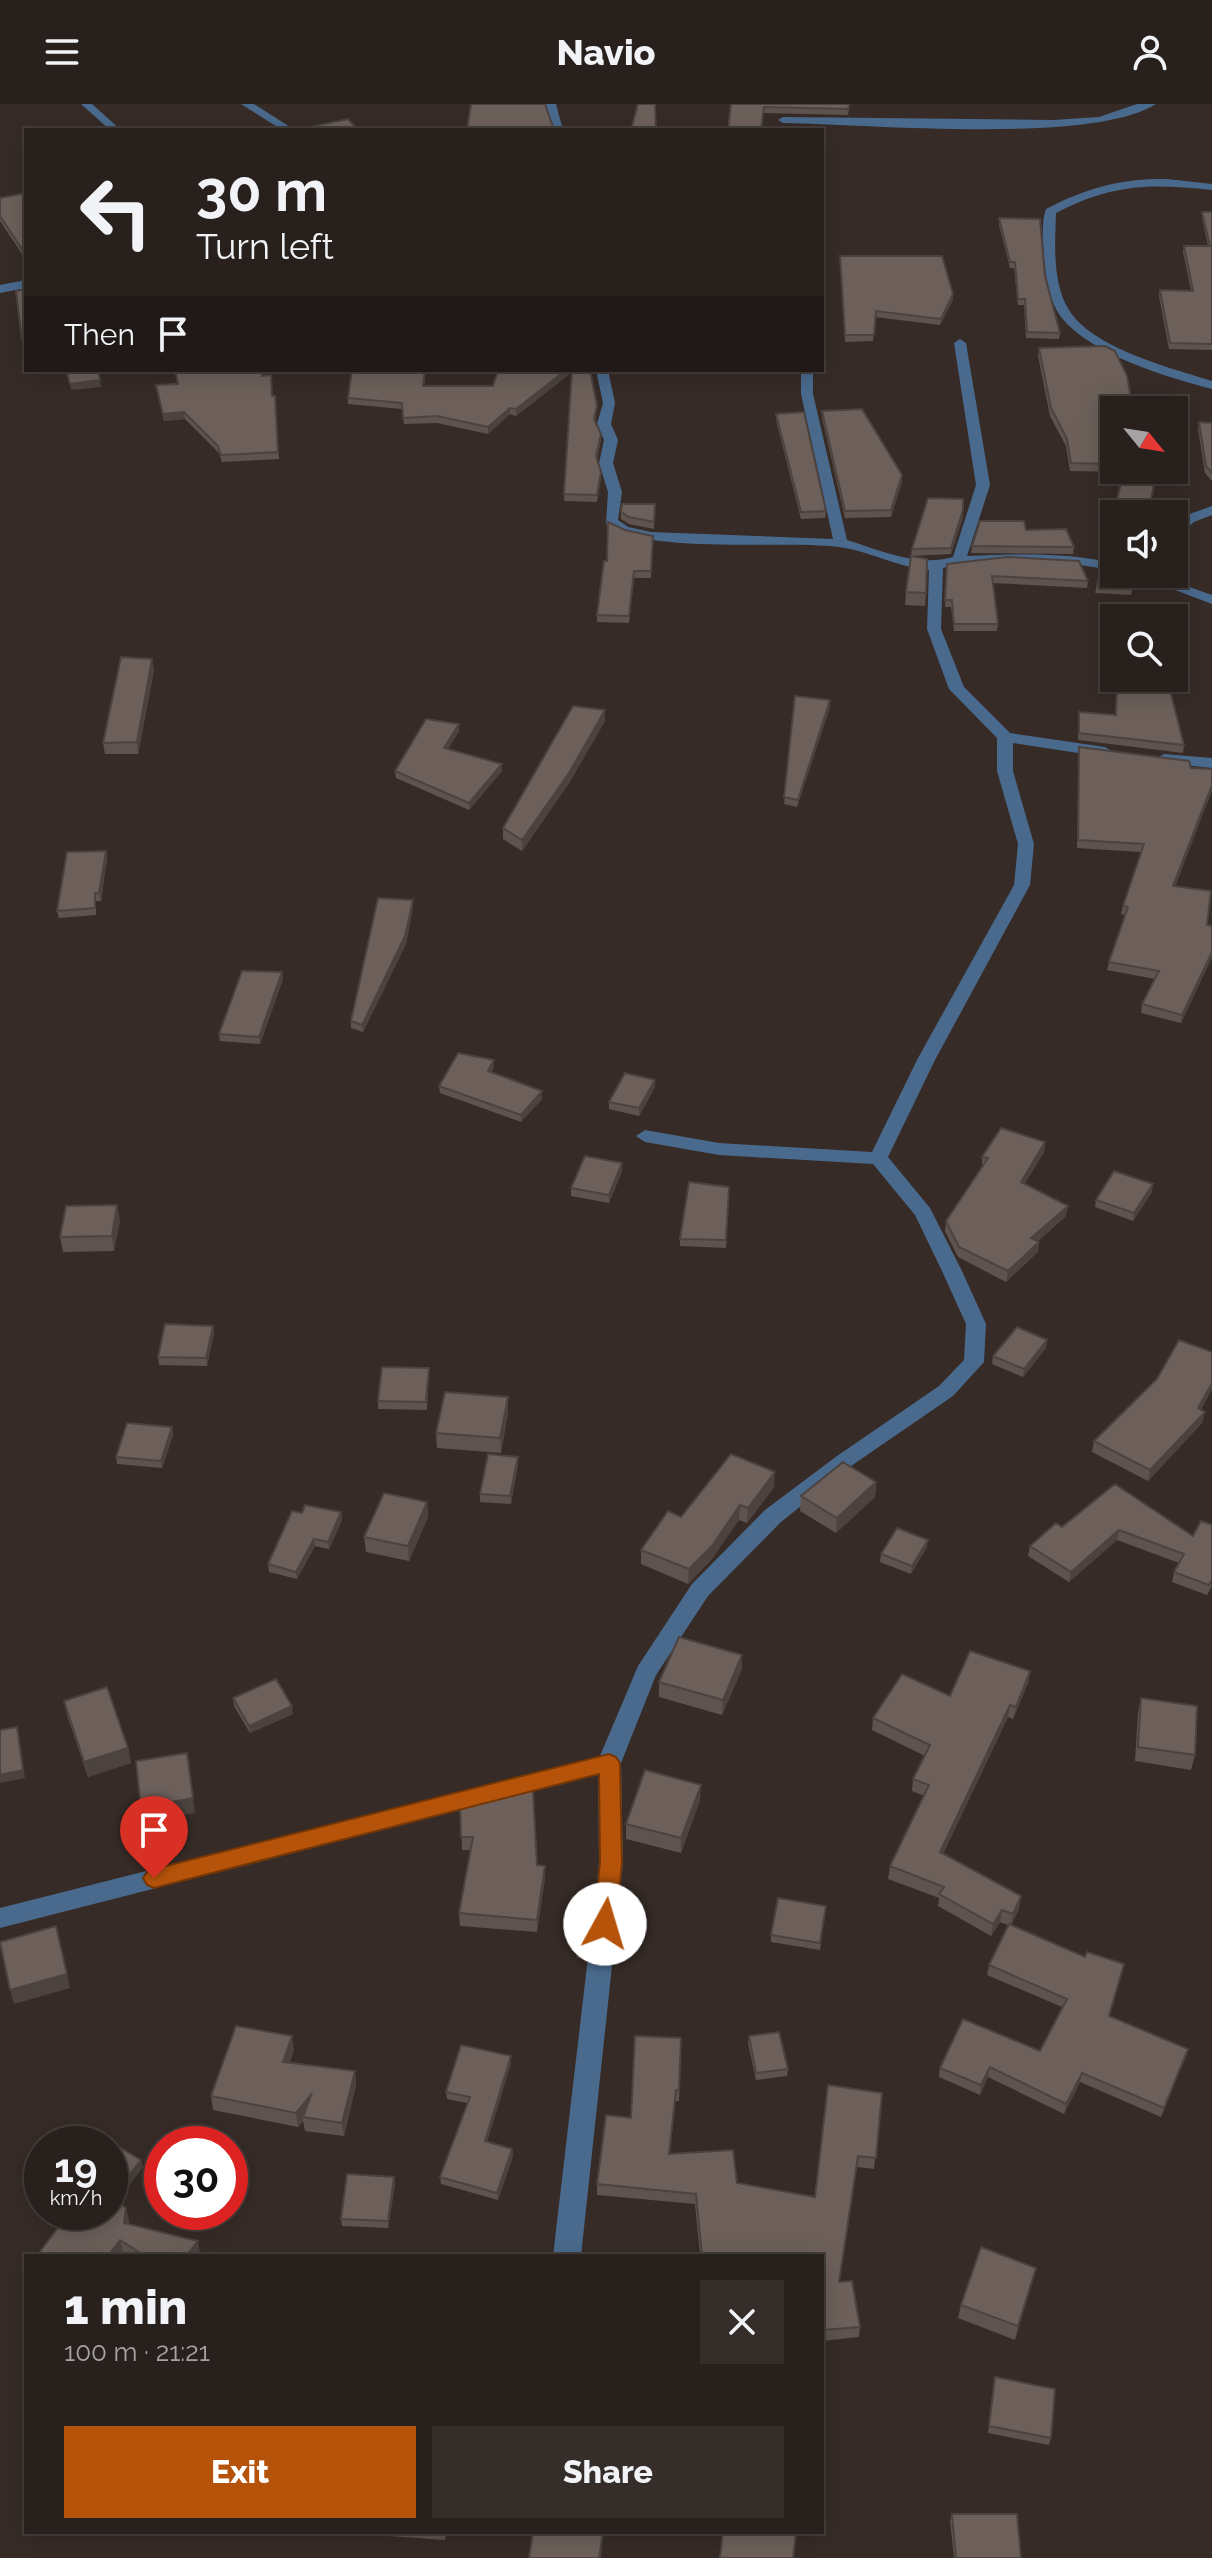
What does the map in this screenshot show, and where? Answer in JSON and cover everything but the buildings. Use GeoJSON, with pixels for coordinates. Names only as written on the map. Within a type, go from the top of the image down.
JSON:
{"type":"FeatureCollection","features":[{"type":"Feature","properties":{"kind":"street"},"geometry":{"type":"LineString","coordinates":[[86,104],[114,128]]}},
{"type":"Feature","properties":{"kind":"street"},"geometry":{"type":"LineString","coordinates":[[246,104],[287,128]]}},
{"type":"Feature","properties":{"kind":"street"},"geometry":{"type":"LineString","coordinates":[[551,104],[557,128]]}},
{"type":"Feature","properties":{"kind":"street"},"geometry":{"type":"LineString","coordinates":[[782,121],[1004,118],[1095,121],[1151,104]]}},
{"type":"Feature","properties":{"kind":"street"},"geometry":{"type":"LineString","coordinates":[[1212,187],[1153,180],[1128,182],[1079,195],[1050,211],[1050,228],[1054,285],[1063,312],[1079,331],[1105,345],[1212,385]]}},
{"type":"Feature","properties":{"kind":"street"},"geometry":{"type":"LineString","coordinates":[[0,289],[24,284]]}},
{"type":"Feature","properties":{"kind":"street"},"geometry":{"type":"LineString","coordinates":[[959,560],[983,485],[960,343]]}},
{"type":"Feature","properties":{"kind":"street"},"geometry":{"type":"LineString","coordinates":[[602,372],[609,403],[604,424],[611,440],[606,463],[615,492],[611,521],[623,530],[651,536],[841,543],[912,564],[936,566],[959,560],[1047,559],[1100,564]]}},
{"type":"Feature","properties":{"kind":"street"},"geometry":{"type":"LineString","coordinates":[[807,372],[807,394],[841,543]]}},
{"type":"Feature","properties":{"kind":"street"},"geometry":{"type":"LineString","coordinates":[[1188,520],[1212,510]]}},
{"type":"Feature","properties":{"kind":"street"},"geometry":{"type":"LineString","coordinates":[[936,566],[934,629],[957,689],[1005,737],[1133,756],[1212,763]]}},
{"type":"Feature","properties":{"kind":"street"},"geometry":{"type":"LineString","coordinates":[[1179,588],[1212,600]]}},
{"type":"Feature","properties":{"kind":"street"},"geometry":{"type":"LineString","coordinates":[[878,1158],[926,1060],[1022,885],[1026,844],[1005,771],[1005,737]]}},
{"type":"Feature","properties":{"kind":"street"},"geometry":{"type":"LineString","coordinates":[[567,2254],[611,1863],[609,1763],[646,1672],[700,1590],[773,1516],[844,1461],[946,1391],[974,1362],[976,1324],[952,1271],[923,1212],[878,1158],[719,1149],[645,1136]]}},
{"type":"Feature","properties":{"kind":"street"},"geometry":{"type":"LineString","coordinates":[[0,1918],[609,1763]]}},
{"type":"Feature","properties":{"kind":"route"},"geometry":{"type":"LineString","coordinates":[[154,1878],[609,1763],[611,1863],[605,1924]]}}]}
